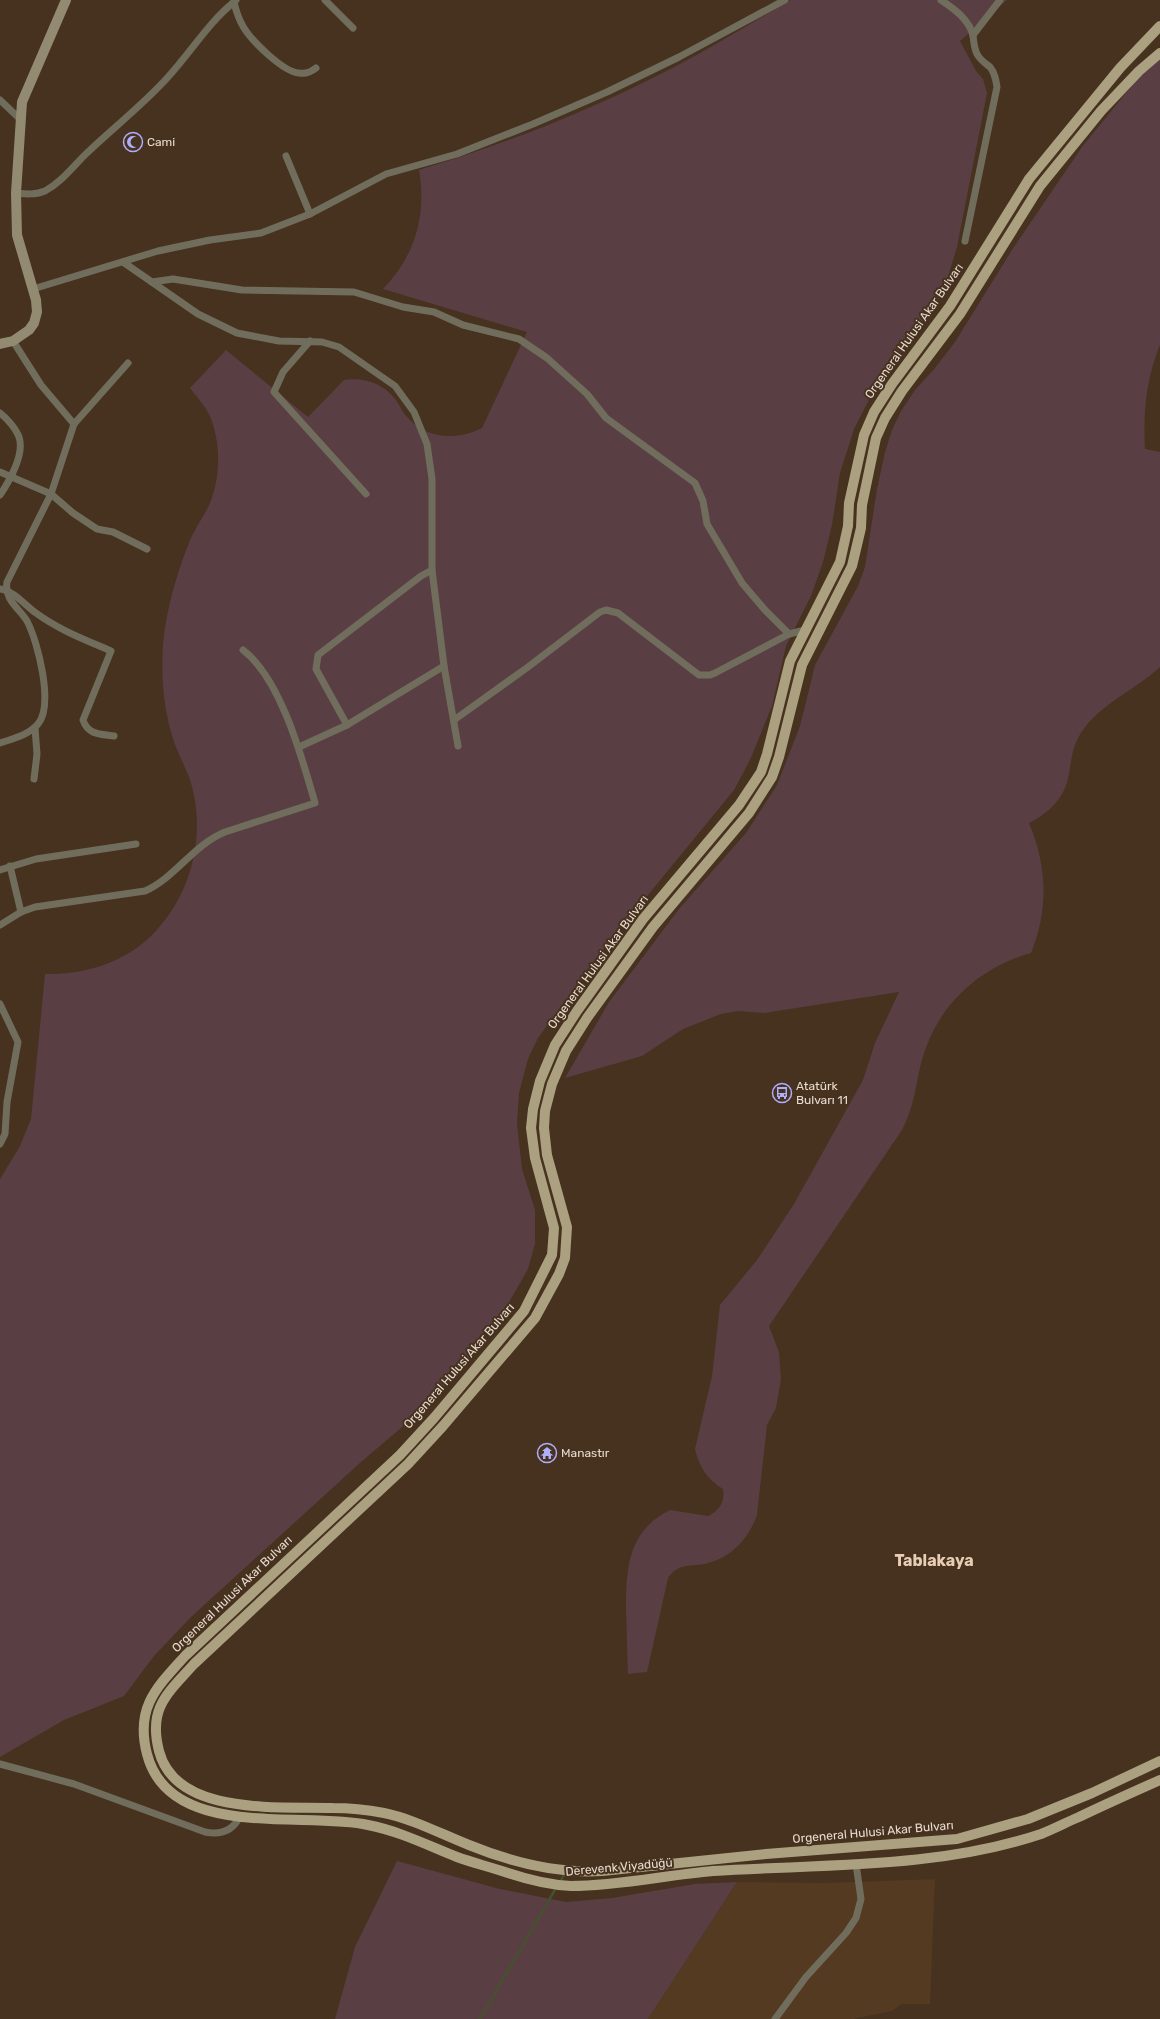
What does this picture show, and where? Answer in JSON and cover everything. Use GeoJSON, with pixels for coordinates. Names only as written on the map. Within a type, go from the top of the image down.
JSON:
{"type":"FeatureCollection","features":[{"type":"Feature","properties":{"kind":"main road","name":"Orgeneral Hulusi Akar Bulvarı"},"geometry":{"type":"LineString","coordinates":[[382,1828],[367,1824],[333,1820],[279,1820],[222,1814],[179,1799],[166,1788],[150,1765],[144,1740],[143,1722],[148,1703],[159,1684],[201,1640],[400,1455],[434,1418],[524,1311],[547,1268],[552,1255],[554,1228],[535,1158],[531,1128],[533,1109],[547,1060],[577,1011],[643,919],[739,805],[761,772],[767,754],[790,660],[840,562],[848,526],[849,503],[864,435],[874,412],[892,384],[950,306],[1029,179],[1120,68],[1160,26]]}},
{"type":"Feature","properties":{"kind":"main road","name":"Orgeneral Hulusi Akar Bulvarı"},"geometry":{"type":"LineString","coordinates":[[384,1813],[334,1808],[279,1808],[224,1802],[196,1793],[175,1779],[161,1760],[156,1738],[155,1723],[159,1708],[169,1691],[231,1628],[408,1464],[443,1426],[535,1318],[559,1274],[565,1258],[567,1227],[547,1156],[544,1128],[545,1111],[552,1084],[566,1051],[587,1018],[653,927],[749,813],[772,778],[780,757],[802,665],[852,566],[860,528],[862,504],[876,438],[885,418],[902,391],[960,314],[1040,186],[1101,111],[1140,70],[1160,53]]}},
{"type":"Feature","properties":{"kind":"main road","name":"Orgeneral Hulusi Akar Bulvarı"},"geometry":{"type":"LineString","coordinates":[[766,1854],[957,1839],[1028,1819],[1092,1793],[1160,1761]]}},
{"type":"Feature","properties":{"kind":"main road"},"geometry":{"type":"LineString","coordinates":[[856,1864],[961,1854],[1042,1834],[1160,1780]]}},
{"type":"Feature","properties":{"kind":"main road","name":"Derevenk Viyadüğü"},"geometry":{"type":"LineString","coordinates":[[384,1813],[416,1823],[498,1855],[536,1866],[564,1871],[602,1872],[766,1854]]}},
{"type":"Feature","properties":{"kind":"main road","name":"Derevenk Viyadüğü"},"geometry":{"type":"LineString","coordinates":[[382,1828],[415,1839],[472,1862],[531,1881],[556,1885],[584,1885],[684,1874],[856,1864]]}},
{"type":"Feature","properties":{"kind":"street"},"geometry":{"type":"LineString","coordinates":[[0,344],[13,341],[29,330],[34,323],[37,312],[36,300],[17,235],[16,193],[22,102],[66,0]]}},
{"type":"Feature","properties":{"kind":"street"},"geometry":{"type":"LineString","coordinates":[[325,0],[353,28]]}},
{"type":"Feature","properties":{"kind":"street"},"geometry":{"type":"LineString","coordinates":[[32,289],[158,251],[210,240],[261,233],[310,214],[386,174],[457,154],[607,92],[680,56],[785,0]]}},
{"type":"Feature","properties":{"kind":"street"},"geometry":{"type":"LineString","coordinates":[[941,0],[953,8],[968,23],[973,35],[974,46],[977,54],[990,67],[995,77],[997,87],[965,241]]}},
{"type":"Feature","properties":{"kind":"street"},"geometry":{"type":"LineString","coordinates":[[973,35],[1000,0]]}},
{"type":"Feature","properties":{"kind":"street"},"geometry":{"type":"LineString","coordinates":[[16,193],[31,194],[44,192],[55,185],[93,147],[158,88],[215,19],[235,1],[243,28],[260,49],[291,71],[304,74],[316,68]]}},
{"type":"Feature","properties":{"kind":"street"},"geometry":{"type":"LineString","coordinates":[[0,100],[21,120]]}},
{"type":"Feature","properties":{"kind":"street"},"geometry":{"type":"LineString","coordinates":[[286,156],[310,214]]}},
{"type":"Feature","properties":{"kind":"street"},"geometry":{"type":"LineString","coordinates":[[123,262],[198,314],[237,333],[280,341],[322,342],[340,347],[395,386],[414,412],[427,444],[432,479],[432,570],[444,666],[458,746]]}},
{"type":"Feature","properties":{"kind":"street"},"geometry":{"type":"LineString","coordinates":[[152,282],[172,279],[242,290],[354,292],[403,307],[434,312],[463,325],[519,339],[547,358],[581,389],[606,418],[696,483],[703,501],[707,524],[742,583],[765,610],[789,634]]}},
{"type":"Feature","properties":{"kind":"street"},"geometry":{"type":"LineString","coordinates":[[13,341],[41,385],[74,424]]}},
{"type":"Feature","properties":{"kind":"street"},"geometry":{"type":"LineString","coordinates":[[310,341],[283,372],[274,392],[366,494]]}},
{"type":"Feature","properties":{"kind":"street"},"geometry":{"type":"LineString","coordinates":[[3,590],[51,494],[74,424],[128,363]]}},
{"type":"Feature","properties":{"kind":"street"},"geometry":{"type":"LineString","coordinates":[[0,413],[19,438],[19,449],[12,478],[0,495]]}},
{"type":"Feature","properties":{"kind":"street"},"geometry":{"type":"LineString","coordinates":[[0,472],[51,494],[73,513],[97,529],[113,532],[147,549]]}},
{"type":"Feature","properties":{"kind":"street"},"geometry":{"type":"LineString","coordinates":[[347,725],[316,669],[318,655],[421,576],[432,570]]}},
{"type":"Feature","properties":{"kind":"street"},"geometry":{"type":"LineString","coordinates":[[0,743],[22,735],[34,728],[42,718],[45,705],[40,666],[31,628],[21,612],[3,590]]}},
{"type":"Feature","properties":{"kind":"street"},"geometry":{"type":"LineString","coordinates":[[3,590],[50,622],[111,651],[83,720],[87,728],[92,732],[114,736]]}},
{"type":"Feature","properties":{"kind":"street"},"geometry":{"type":"LineString","coordinates":[[454,720],[528,667],[600,612],[606,610],[618,613],[699,675],[704,676],[715,673],[789,634],[805,630]]}},
{"type":"Feature","properties":{"kind":"street"},"geometry":{"type":"LineString","coordinates":[[0,925],[21,912],[35,907],[145,891],[159,883],[200,846],[212,838],[315,803],[299,747],[268,677],[258,663],[243,650]]}},
{"type":"Feature","properties":{"kind":"street"},"geometry":{"type":"LineString","coordinates":[[299,747],[347,725],[444,666]]}},
{"type":"Feature","properties":{"kind":"street"},"geometry":{"type":"LineString","coordinates":[[34,728],[37,754],[34,779]]}},
{"type":"Feature","properties":{"kind":"street"},"geometry":{"type":"LineString","coordinates":[[0,870],[10,866],[58,855],[136,844]]}},
{"type":"Feature","properties":{"kind":"street"},"geometry":{"type":"LineString","coordinates":[[10,866],[21,912]]}},
{"type":"Feature","properties":{"kind":"street"},"geometry":{"type":"LineString","coordinates":[[0,1004],[18,1042],[7,1102],[5,1134],[0,1144]]}},
{"type":"Feature","properties":{"kind":"street"},"geometry":{"type":"LineString","coordinates":[[0,1764],[74,1784],[214,1834],[228,1831],[237,1823],[240,1816]]}},
{"type":"Feature","properties":{"kind":"street"},"geometry":{"type":"LineString","coordinates":[[775,2019],[806,1977],[846,1933],[856,1918],[861,1899],[856,1864]]}},
{"type":"Feature","properties":{"kind":"shaded area"},"geometry":{"type":"Polygon","coordinates":[[[791,0],[1007,0],[960,41],[976,71],[983,79],[987,93],[957,247],[947,280],[925,323],[878,382],[854,429],[840,473],[832,525],[823,562],[811,596],[786,646],[772,706],[750,760],[734,790],[598,956],[538,1038],[528,1059],[519,1093],[517,1124],[522,1169],[535,1210],[535,1244],[528,1269],[508,1304],[471,1357],[443,1388],[414,1417],[361,1462],[191,1617],[154,1656],[124,1696],[64,1720],[0,1757],[0,1179],[19,1148],[31,1119],[45,974],[60,974],[88,970],[102,966],[140,945],[151,936],[165,920],[177,902],[186,883],[192,862],[196,841],[197,819],[195,798],[189,777],[175,744],[168,721],[164,699],[162,667],[164,632],[173,591],[190,540],[210,503],[214,492],[218,470],[216,435],[213,424],[209,414],[190,388],[226,350],[308,417],[344,380],[358,379],[372,382],[385,389],[395,399],[405,415],[423,430],[432,434],[442,436],[462,435],[482,428],[527,332],[383,289],[403,263],[411,249],[416,234],[420,219],[421,203],[419,170],[518,137],[615,96],[692,57],[791,0]]]}},
{"type":"Feature","properties":{"kind":"shaded area"},"geometry":{"type":"Polygon","coordinates":[[[1160,51],[1160,345],[1151,370],[1146,396],[1144,436],[1145,449],[1160,452],[1160,667],[1105,708],[1086,726],[1076,743],[1066,787],[1058,800],[1048,811],[1029,823],[1039,855],[1044,888],[1041,920],[1031,953],[994,968],[977,979],[949,1006],[938,1023],[922,1060],[910,1112],[902,1130],[769,1326],[779,1352],[781,1379],[776,1408],[767,1425],[757,1515],[753,1524],[749,1532],[737,1547],[722,1558],[704,1564],[684,1566],[672,1573],[668,1578],[647,1672],[628,1674],[626,1612],[627,1581],[632,1553],[637,1540],[645,1529],[656,1519],[670,1510],[708,1516],[719,1508],[723,1498],[723,1489],[705,1472],[699,1462],[695,1449],[712,1376],[720,1305],[757,1260],[794,1204],[863,1080],[875,1043],[899,992],[764,1013],[738,1011],[721,1014],[683,1029],[642,1056],[565,1078],[609,1002],[679,909],[746,833],[777,785],[800,726],[815,665],[858,586],[865,567],[877,489],[885,452],[892,430],[901,411],[915,390],[935,368],[955,342],[1012,250],[1082,147],[1160,51]]]}},
{"type":"Feature","properties":{"kind":"shaded area"},"geometry":{"type":"Polygon","coordinates":[[[397,1861],[500,1889],[566,1902],[612,1898],[695,1884],[737,1882],[648,2019],[335,2019],[355,1947],[397,1861]]]}},
{"type":"Feature","properties":{"kind":"shaded area"},"geometry":{"type":"Polygon","coordinates":[[[935,1879],[930,2004],[902,2004],[892,2011],[854,2019],[648,2019],[737,1882],[824,1883],[935,1879]]]}},
{"type":"Feature","properties":{"kind":"waterway"},"geometry":{"type":"LineString","coordinates":[[560,1882],[565,1873]]}},
{"type":"Feature","properties":{"kind":"waterway"},"geometry":{"type":"LineString","coordinates":[[480,2019],[556,1888]]}},
{"type":"Feature","properties":{"kind":"place","name":"Cami"},"geometry":{"type":"Point","coordinates":[133,142]}},
{"type":"Feature","properties":{"kind":"place","name":"Atatürk Bulvarı 11"},"geometry":{"type":"Point","coordinates":[782,1093]}},
{"type":"Feature","properties":{"kind":"place","name":"Manastır"},"geometry":{"type":"Point","coordinates":[547,1453]}},
{"type":"Feature","properties":{"kind":"district","name":"Tablakaya"},"geometry":{"type":"Point","coordinates":[934,1560]}}]}
